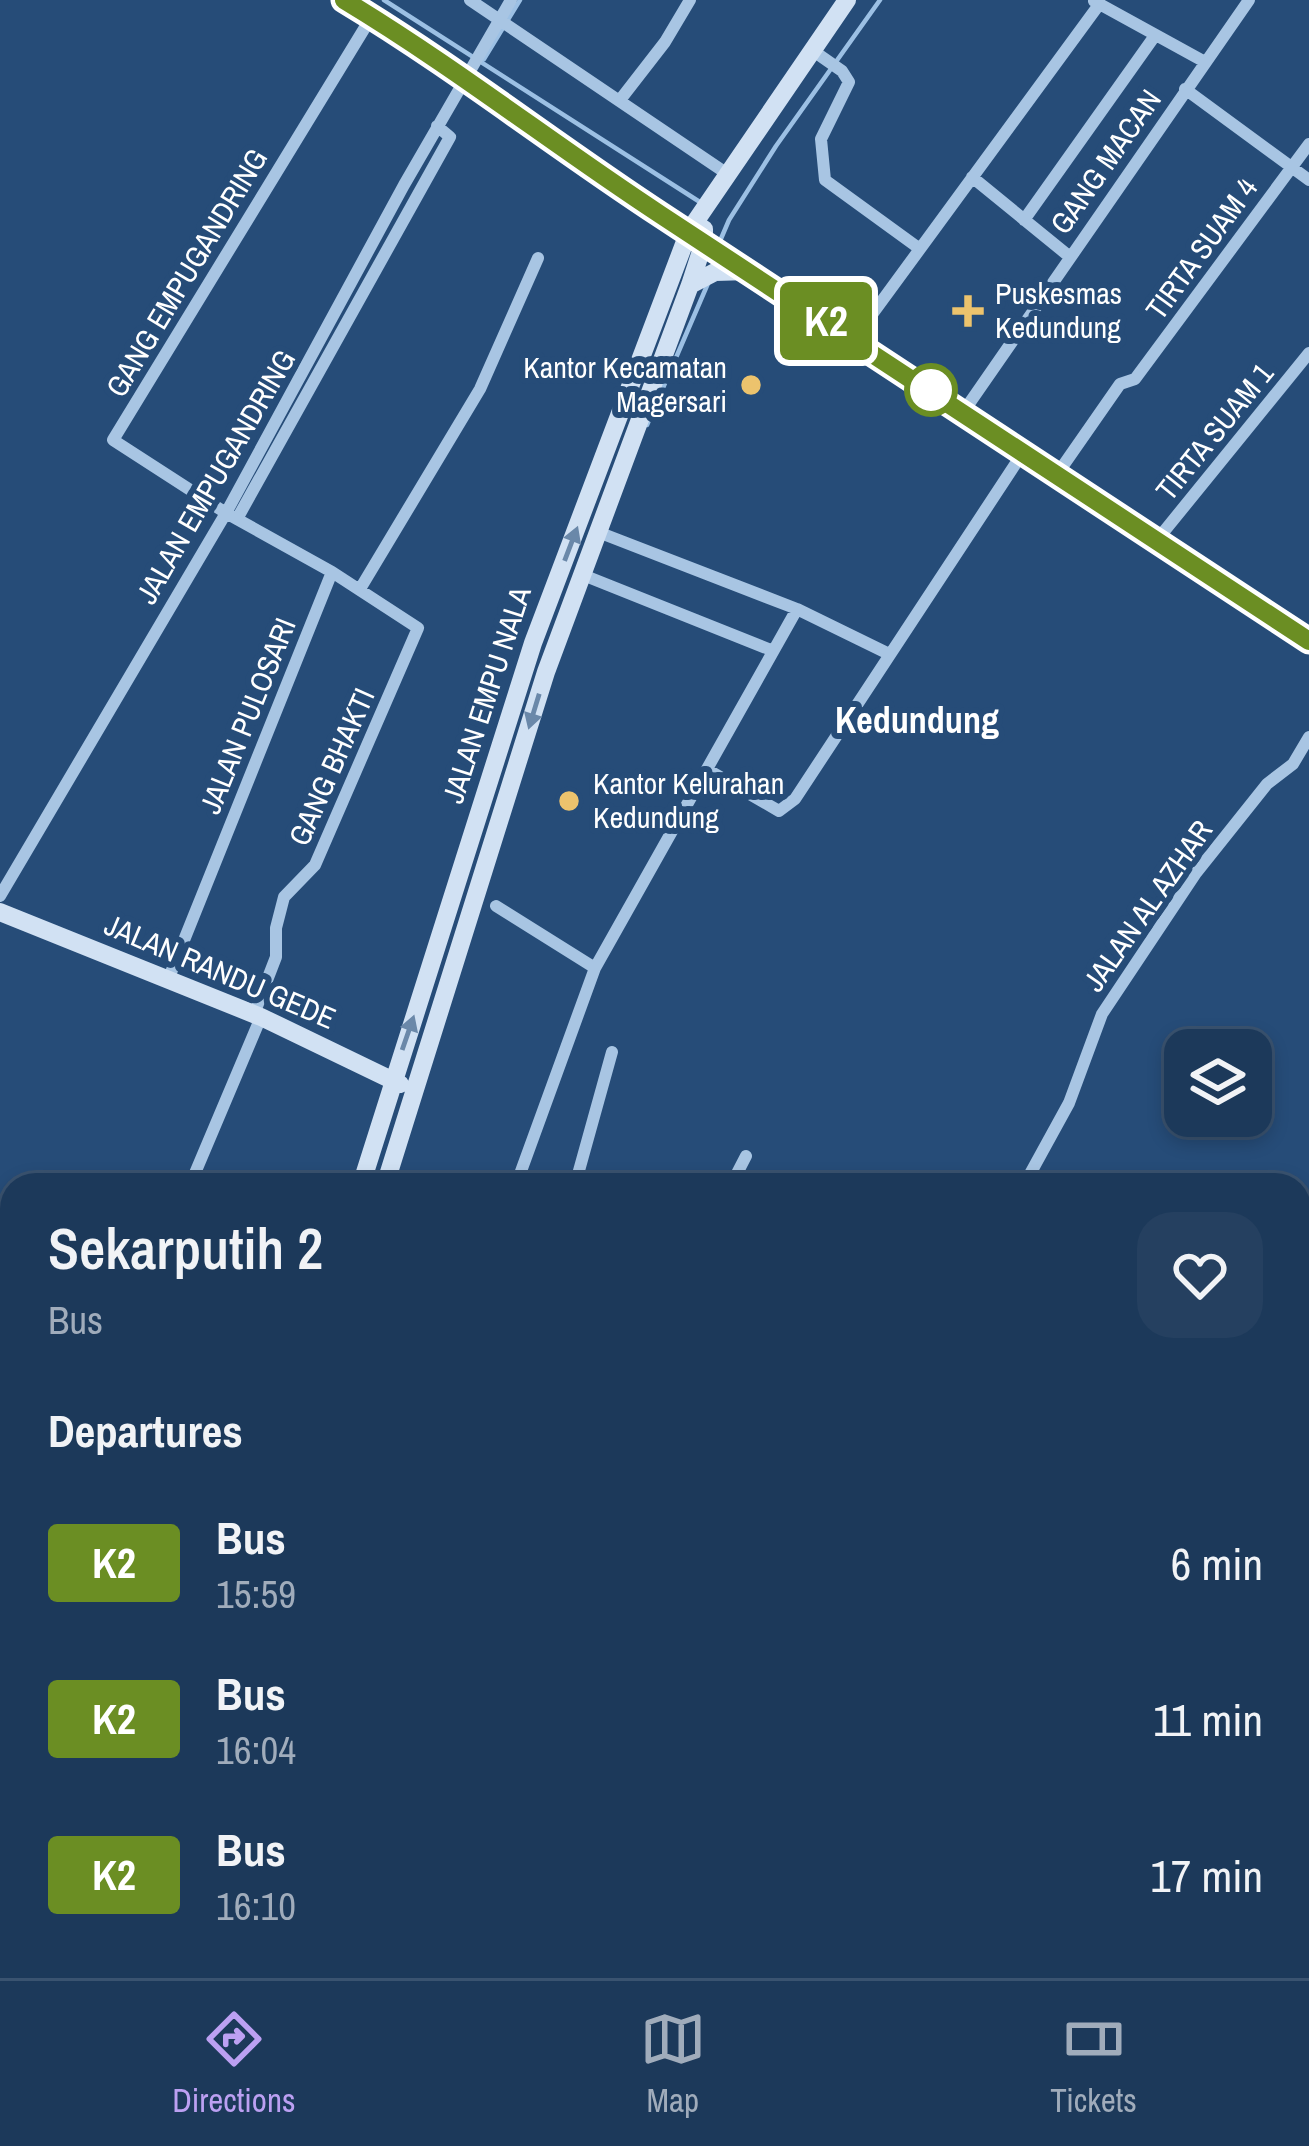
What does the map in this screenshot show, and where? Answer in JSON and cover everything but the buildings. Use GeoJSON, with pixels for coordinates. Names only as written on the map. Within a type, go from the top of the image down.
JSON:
{"type":"FeatureCollection","features":[{"type":"Feature","properties":{"kind":"highway"},"geometry":{"type":"LineString","coordinates":[[344,0],[472,65],[704,259],[749,271],[1309,641]]}},
{"type":"Feature","properties":{"kind":"main road"},"geometry":{"type":"LineString","coordinates":[[704,259],[706,207],[726,173],[820,55],[847,0]]}},
{"type":"Feature","properties":{"kind":"main road","name":"JALAN EMPU NALA"},"geometry":{"type":"LineString","coordinates":[[390,1173],[546,672],[558,639],[592,578],[704,259]]}},
{"type":"Feature","properties":{"kind":"main road","name":"JALAN EMPU NALA"},"geometry":{"type":"LineString","coordinates":[[365,1173],[538,632],[704,259]]}},
{"type":"Feature","properties":{"kind":"main road"},"geometry":{"type":"LineString","coordinates":[[538,632],[558,639]]}},
{"type":"Feature","properties":{"kind":"main road"},"geometry":{"type":"LineString","coordinates":[[526,666],[546,672]]}},
{"type":"Feature","properties":{"kind":"main road","name":"JALAN RANDU GEDE"},"geometry":{"type":"LineString","coordinates":[[2,908],[258,1016],[416,1090]]}},
{"type":"Feature","properties":{"kind":"street"},"geometry":{"type":"LineString","coordinates":[[470,0],[726,173]]}},
{"type":"Feature","properties":{"kind":"street","name":"JALAN EMPUGANDRING"},"geometry":{"type":"LineString","coordinates":[[2,908],[294,407],[472,65],[504,21],[511,0]]}},
{"type":"Feature","properties":{"kind":"street"},"geometry":{"type":"LineString","coordinates":[[620,100],[673,31],[690,0]]}},
{"type":"Feature","properties":{"kind":"street","name":"GANG MACAN"},"geometry":{"type":"LineString","coordinates":[[964,411],[1249,0]]}},
{"type":"Feature","properties":{"kind":"street"},"geometry":{"type":"LineString","coordinates":[[854,339],[1095,3],[1205,62]]}},
{"type":"Feature","properties":{"kind":"street","name":"GANG EMPUGANDRING"},"geometry":{"type":"LineString","coordinates":[[232,516],[113,440],[372,16]]}},
{"type":"Feature","properties":{"kind":"street"},"geometry":{"type":"LineString","coordinates":[[1024,220],[1154,37]]}},
{"type":"Feature","properties":{"kind":"street"},"geometry":{"type":"LineString","coordinates":[[820,55],[849,82],[823,131],[822,173],[830,186],[920,250]]}},
{"type":"Feature","properties":{"kind":"street"},"geometry":{"type":"LineString","coordinates":[[1185,89],[1309,180]]}},
{"type":"Feature","properties":{"kind":"street","name":"TIRTA SUAM 4"},"geometry":{"type":"LineString","coordinates":[[1058,472],[1120,384],[1132,380],[1309,144]]}},
{"type":"Feature","properties":{"kind":"street"},"geometry":{"type":"LineString","coordinates":[[972,177],[1070,257]]}},
{"type":"Feature","properties":{"kind":"street"},"geometry":{"type":"LineString","coordinates":[[360,589],[480,388],[538,258]]}},
{"type":"Feature","properties":{"kind":"street","name":"TIRTA SUAM 1"},"geometry":{"type":"LineString","coordinates":[[1157,540],[1309,353]]}},
{"type":"Feature","properties":{"kind":"street"},"geometry":{"type":"LineString","coordinates":[[708,770],[779,811],[795,799],[1024,451]]}},
{"type":"Feature","properties":{"kind":"street"},"geometry":{"type":"LineString","coordinates":[[232,516],[332,572]]}},
{"type":"Feature","properties":{"kind":"street"},"geometry":{"type":"LineString","coordinates":[[605,535],[797,608],[887,653]]}},
{"type":"Feature","properties":{"kind":"street","name":"GANG BHAKTI"},"geometry":{"type":"LineString","coordinates":[[258,1016],[276,957],[276,928],[284,897],[315,865],[418,628],[332,572]]}},
{"type":"Feature","properties":{"kind":"street","name":"JALAN PULOSARI"},"geometry":{"type":"LineString","coordinates":[[168,980],[332,572]]}},
{"type":"Feature","properties":{"kind":"street"},"geometry":{"type":"LineString","coordinates":[[592,578],[771,650]]}},
{"type":"Feature","properties":{"kind":"street"},"geometry":{"type":"LineString","coordinates":[[520,1173],[595,968],[797,608]]}},
{"type":"Feature","properties":{"kind":"street","name":"JALAN AL AZHAR"},"geometry":{"type":"LineString","coordinates":[[1030,1173],[1082,1074],[1102,1014],[1196,873],[1267,784],[1293,764],[1309,737]]}},
{"type":"Feature","properties":{"kind":"street"},"geometry":{"type":"LineString","coordinates":[[496,906],[595,968]]}},
{"type":"Feature","properties":{"kind":"street"},"geometry":{"type":"LineString","coordinates":[[195,1173],[258,1016]]}},
{"type":"Feature","properties":{"kind":"street"},"geometry":{"type":"LineString","coordinates":[[577,1173],[612,1052]]}},
{"type":"Feature","properties":{"kind":"street"},"geometry":{"type":"LineString","coordinates":[[737,1173],[746,1156]]}},
{"type":"Feature","properties":{"kind":"waterway"},"geometry":{"type":"LineString","coordinates":[[384,0],[703,204]]}},
{"type":"Feature","properties":{"kind":"waterway"},"geometry":{"type":"LineString","coordinates":[[484,59],[520,0]]}},
{"type":"Feature","properties":{"kind":"waterway"},"geometry":{"type":"LineString","coordinates":[[720,241],[776,146],[880,0]]}},
{"type":"Feature","properties":{"kind":"waterway"},"geometry":{"type":"LineString","coordinates":[[647,425],[709,281]]}},
{"type":"Feature","properties":{"kind":"bus line","name":"K2"},"geometry":{"type":"LineString","coordinates":[[344,0],[1309,641]]}},
{"type":"Feature","properties":{"kind":"place","name":"Puskesmas Kedundung"},"geometry":{"type":"Point","coordinates":[968,311]}},
{"type":"Feature","properties":{"kind":"place","name":"Kantor Kecamatan Magersari"},"geometry":{"type":"Point","coordinates":[751,385]}},
{"type":"Feature","properties":{"kind":"place","name":"Kantor Kelurahan Kedundung"},"geometry":{"type":"Point","coordinates":[569,801]}},
{"type":"Feature","properties":{"kind":"district","name":"Kedundung"},"geometry":{"type":"Point","coordinates":[917,720]}}]}
